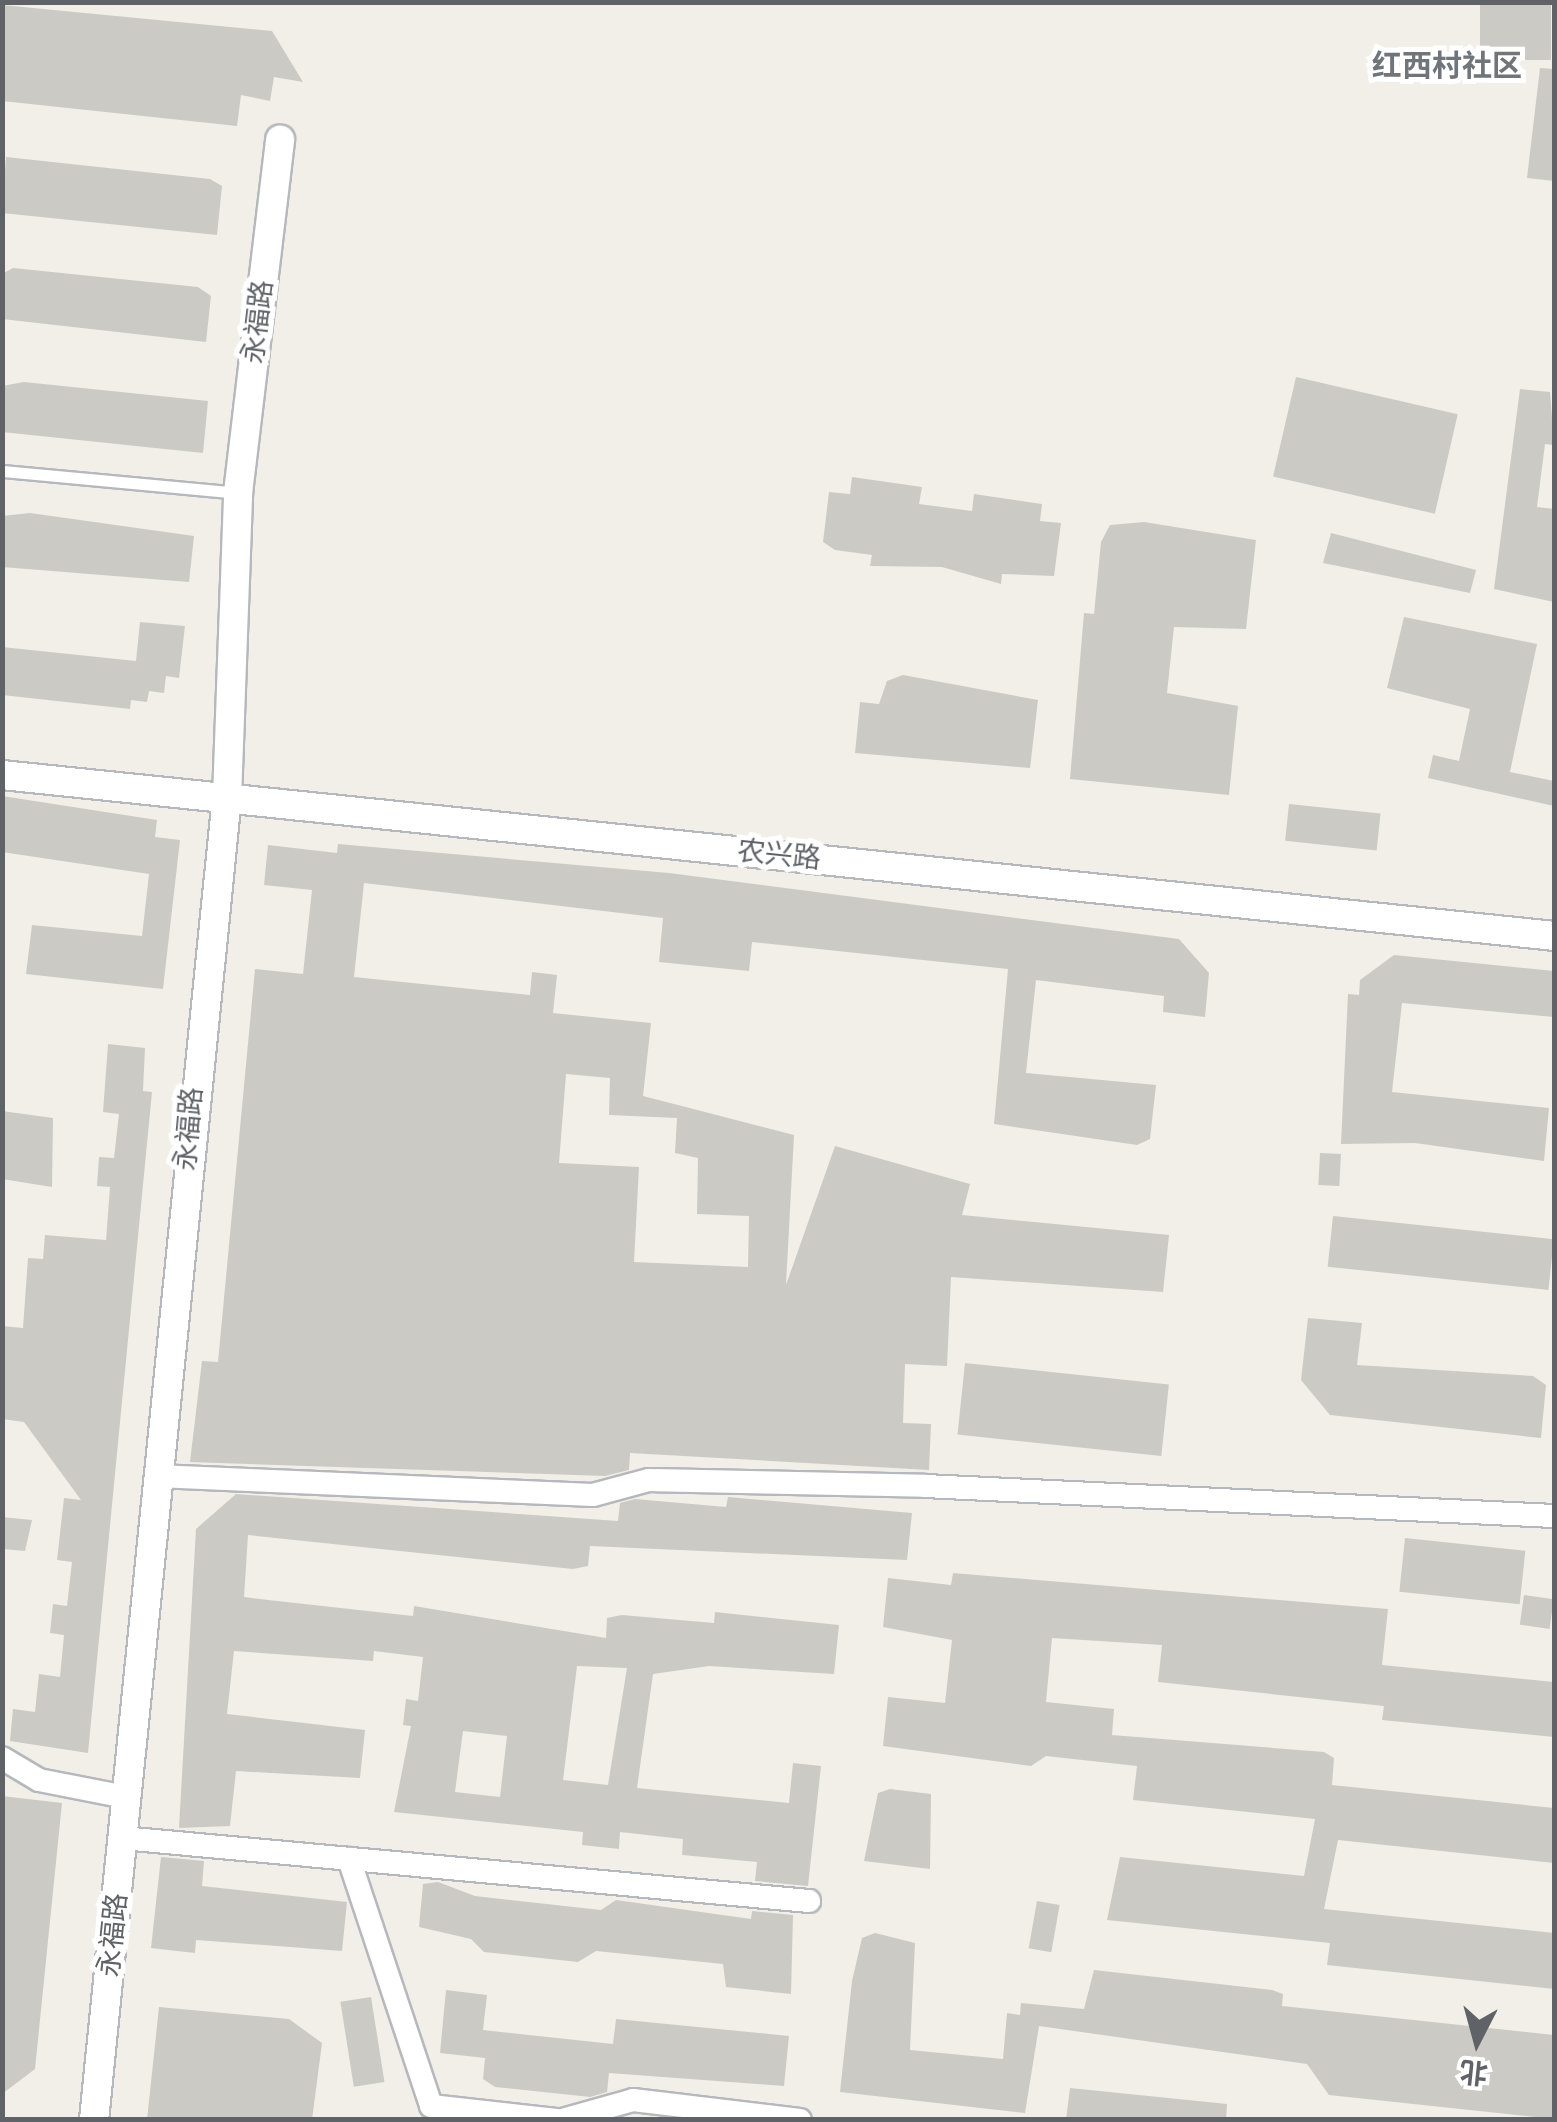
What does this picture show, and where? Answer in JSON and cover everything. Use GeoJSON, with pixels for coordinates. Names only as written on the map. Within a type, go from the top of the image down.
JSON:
{"type":"FeatureCollection","features":[{"type":"Feature","properties":{"kind":"street","name":"永福路"},"geometry":{"type":"LineString","coordinates":[[94,2120],[227,798],[238,494],[280,139]]}},
{"type":"Feature","properties":{"kind":"street","name":"农兴路"},"geometry":{"type":"LineString","coordinates":[[2,775],[1554,936]]}},
{"type":"Feature","properties":{"kind":"street"},"geometry":{"type":"LineString","coordinates":[[157,1476],[594,1495],[649,1480],[925,1486],[1554,1516]]}},
{"type":"Feature","properties":{"kind":"street"},"geometry":{"type":"LineString","coordinates":[[2,1758],[39,1780],[126,1797]]}},
{"type":"Feature","properties":{"kind":"street"},"geometry":{"type":"LineString","coordinates":[[122,1838],[809,1900]]}},
{"type":"Feature","properties":{"kind":"street"},"geometry":{"type":"LineString","coordinates":[[349,1859],[431,2106],[559,2120],[634,2100],[800,2120]]}},
{"type":"Feature","properties":{"kind":"lane"},"geometry":{"type":"LineString","coordinates":[[2,471],[238,494]]}},
{"type":"Feature","properties":{"kind":"building"},"geometry":{"type":"Polygon","coordinates":[[[1480,2],[1551,2],[1551,60],[1480,60],[1480,2]]]}},
{"type":"Feature","properties":{"kind":"building"},"geometry":{"type":"Polygon","coordinates":[[[2,5],[272,31],[303,82],[274,77],[270,101],[241,95],[237,126],[2,101],[2,5]]]}},
{"type":"Feature","properties":{"kind":"building"},"geometry":{"type":"Polygon","coordinates":[[[1540,68],[1554,69],[1554,181],[1527,178],[1540,68]]]}},
{"type":"Feature","properties":{"kind":"building"},"geometry":{"type":"Polygon","coordinates":[[[6,157],[210,179],[222,186],[217,235],[2,213],[6,157]]]}},
{"type":"Feature","properties":{"kind":"building"},"geometry":{"type":"Polygon","coordinates":[[[13,268],[198,287],[211,296],[206,342],[2,319],[2,274],[13,268]]]}},
{"type":"Feature","properties":{"kind":"building"},"geometry":{"type":"Polygon","coordinates":[[[1296,377],[1458,414],[1435,514],[1273,476],[1296,377]]]}},
{"type":"Feature","properties":{"kind":"building"},"geometry":{"type":"Polygon","coordinates":[[[24,382],[208,401],[203,453],[2,432],[2,386],[24,382]]]}},
{"type":"Feature","properties":{"kind":"building"},"geometry":{"type":"Polygon","coordinates":[[[1520,389],[1550,392],[1554,445],[1545,444],[1537,507],[1554,509],[1554,602],[1494,589],[1520,389]]]}},
{"type":"Feature","properties":{"kind":"building"},"geometry":{"type":"Polygon","coordinates":[[[852,477],[922,487],[919,504],[972,511],[974,494],[1042,504],[1040,521],[1061,523],[1054,576],[1002,574],[1001,584],[942,567],[870,566],[872,555],[835,550],[823,542],[829,492],[850,494],[852,477]]]}},
{"type":"Feature","properties":{"kind":"building"},"geometry":{"type":"Polygon","coordinates":[[[30,513],[194,536],[189,582],[2,567],[2,516],[30,513]]]}},
{"type":"Feature","properties":{"kind":"building"},"geometry":{"type":"Polygon","coordinates":[[[1144,522],[1256,540],[1246,629],[1174,627],[1167,693],[1238,706],[1229,795],[1070,779],[1084,613],[1094,614],[1101,542],[1110,525],[1144,522]]]}},
{"type":"Feature","properties":{"kind":"building"},"geometry":{"type":"Polygon","coordinates":[[[1331,533],[1476,570],[1470,593],[1323,563],[1331,533]]]}},
{"type":"Feature","properties":{"kind":"building"},"geometry":{"type":"Polygon","coordinates":[[[1404,617],[1537,644],[1510,772],[1554,781],[1554,806],[1428,778],[1433,755],[1459,761],[1470,709],[1387,688],[1404,617]]]}},
{"type":"Feature","properties":{"kind":"building"},"geometry":{"type":"Polygon","coordinates":[[[140,622],[185,626],[179,678],[166,676],[164,693],[149,691],[147,702],[131,700],[130,709],[2,695],[2,647],[136,661],[140,622]]]}},
{"type":"Feature","properties":{"kind":"building"},"geometry":{"type":"Polygon","coordinates":[[[903,675],[1038,700],[1030,768],[855,753],[860,702],[879,704],[887,681],[903,675]]]}},
{"type":"Feature","properties":{"kind":"building"},"geometry":{"type":"Polygon","coordinates":[[[2,796],[157,820],[155,837],[180,840],[163,989],[26,974],[32,925],[142,936],[149,874],[2,852],[2,796]]]}},
{"type":"Feature","properties":{"kind":"building"},"geometry":{"type":"Polygon","coordinates":[[[1289,804],[1380,814],[1377,850],[1285,841],[1289,804]]]}},
{"type":"Feature","properties":{"kind":"building"},"geometry":{"type":"Polygon","coordinates":[[[338,844],[669,873],[1179,939],[1209,973],[1205,1017],[1163,1012],[1164,996],[1036,980],[1026,1073],[1156,1085],[1150,1139],[1137,1145],[994,1124],[1008,969],[752,942],[749,971],[659,962],[663,918],[364,883],[354,977],[530,995],[532,972],[557,975],[553,1013],[651,1023],[643,1096],[794,1135],[786,1285],[835,1146],[970,1184],[962,1215],[1169,1235],[1163,1292],[951,1277],[947,1366],[905,1364],[903,1423],[931,1424],[929,1470],[630,1453],[629,1470],[605,1476],[190,1462],[202,1361],[218,1362],[255,969],[303,974],[312,890],[264,885],[268,845],[337,853],[338,844]],[[566,1074],[559,1163],[639,1167],[634,1262],[748,1267],[749,1216],[697,1214],[698,1158],[675,1153],[677,1118],[609,1115],[610,1078],[566,1074]]]}},
{"type":"Feature","properties":{"kind":"building"},"geometry":{"type":"Polygon","coordinates":[[[1394,955],[1554,971],[1554,1017],[1402,1003],[1392,1092],[1549,1108],[1544,1161],[1415,1143],[1341,1144],[1348,994],[1359,995],[1360,980],[1394,955]]]}},
{"type":"Feature","properties":{"kind":"building"},"geometry":{"type":"Polygon","coordinates":[[[108,1044],[145,1048],[143,1091],[152,1092],[88,1753],[10,1741],[13,1709],[35,1712],[39,1674],[60,1677],[64,1635],[50,1633],[53,1604],[67,1606],[72,1562],[57,1560],[64,1498],[81,1500],[24,1422],[2,1419],[2,1326],[23,1328],[28,1258],[43,1259],[45,1235],[106,1240],[110,1187],[97,1186],[99,1157],[114,1158],[119,1114],[103,1112],[108,1044]]]}},
{"type":"Feature","properties":{"kind":"building"},"geometry":{"type":"Polygon","coordinates":[[[2,1111],[53,1118],[52,1187],[2,1179],[2,1111]]]}},
{"type":"Feature","properties":{"kind":"building"},"geometry":{"type":"Polygon","coordinates":[[[1320,1153],[1341,1154],[1339,1186],[1318,1185],[1320,1153]]]}},
{"type":"Feature","properties":{"kind":"building"},"geometry":{"type":"Polygon","coordinates":[[[1333,1216],[1554,1239],[1548,1290],[1328,1267],[1333,1216]]]}},
{"type":"Feature","properties":{"kind":"building"},"geometry":{"type":"Polygon","coordinates":[[[1308,1318],[1362,1323],[1357,1365],[1533,1376],[1546,1385],[1541,1438],[1330,1415],[1301,1380],[1308,1318]]]}},
{"type":"Feature","properties":{"kind":"building"},"geometry":{"type":"Polygon","coordinates":[[[965,1363],[1169,1384],[1161,1456],[957,1435],[965,1363]]]}},
{"type":"Feature","properties":{"kind":"building"},"geometry":{"type":"Polygon","coordinates":[[[236,1494],[618,1521],[620,1503],[635,1499],[726,1507],[728,1497],[912,1513],[907,1560],[590,1546],[588,1566],[573,1569],[248,1535],[244,1597],[413,1616],[414,1606],[606,1638],[607,1618],[622,1615],[714,1623],[715,1612],[839,1625],[834,1674],[709,1666],[653,1674],[637,1788],[789,1803],[793,1763],[821,1766],[808,1886],[755,1881],[757,1862],[682,1855],[683,1839],[620,1832],[619,1849],[582,1845],[583,1832],[394,1812],[411,1726],[403,1725],[406,1699],[418,1701],[423,1657],[374,1651],[373,1661],[234,1651],[227,1714],[365,1730],[360,1778],[236,1771],[230,1826],[179,1828],[196,1529],[236,1494]],[[577,1666],[563,1780],[608,1785],[627,1668],[577,1666]],[[463,1731],[455,1792],[500,1797],[507,1736],[463,1731]]]}},
{"type":"Feature","properties":{"kind":"building"},"geometry":{"type":"Polygon","coordinates":[[[2,1517],[32,1520],[25,1551],[2,1549],[2,1517]]]}},
{"type":"Feature","properties":{"kind":"building"},"geometry":{"type":"Polygon","coordinates":[[[1405,1538],[1525,1551],[1520,1604],[1399,1592],[1405,1538]]]}},
{"type":"Feature","properties":{"kind":"building"},"geometry":{"type":"Polygon","coordinates":[[[953,1573],[1388,1609],[1382,1665],[1554,1682],[1554,1737],[1382,1720],[1384,1706],[1158,1682],[1162,1645],[1052,1638],[1046,1702],[1114,1709],[1112,1735],[1324,1752],[1334,1758],[1332,1785],[1554,1808],[1554,1863],[1338,1840],[1324,1909],[1554,1933],[1554,1989],[1327,1965],[1330,1943],[1107,1920],[1120,1857],[1304,1876],[1315,1819],[1133,1800],[1137,1766],[1046,1756],[1031,1766],[883,1746],[888,1697],[945,1703],[952,1640],[883,1627],[888,1578],[951,1585],[953,1573]]]}},
{"type":"Feature","properties":{"kind":"building"},"geometry":{"type":"Polygon","coordinates":[[[1524,1595],[1554,1599],[1550,1629],[1520,1625],[1524,1595]]]}},
{"type":"Feature","properties":{"kind":"building"},"geometry":{"type":"Polygon","coordinates":[[[890,1789],[931,1794],[930,1869],[864,1861],[878,1793],[890,1789]]]}},
{"type":"Feature","properties":{"kind":"building"},"geometry":{"type":"Polygon","coordinates":[[[2,1796],[62,1803],[35,2069],[2,2094],[2,1796]]]}},
{"type":"Feature","properties":{"kind":"building"},"geometry":{"type":"Polygon","coordinates":[[[161,1857],[204,1861],[202,1886],[347,1902],[342,1951],[196,1940],[195,1953],[151,1948],[161,1857]]]}},
{"type":"Feature","properties":{"kind":"building"},"geometry":{"type":"Polygon","coordinates":[[[438,1882],[475,1896],[601,1910],[616,1900],[751,1919],[752,1911],[793,1915],[791,1994],[726,1987],[723,1964],[596,1951],[578,1962],[484,1952],[471,1939],[419,1927],[423,1884],[438,1882]]]}},
{"type":"Feature","properties":{"kind":"building"},"geometry":{"type":"Polygon","coordinates":[[[1037,1901],[1060,1905],[1051,1952],[1029,1948],[1037,1901]]]}},
{"type":"Feature","properties":{"kind":"building"},"geometry":{"type":"Polygon","coordinates":[[[875,1933],[915,1943],[910,2050],[1003,2059],[1007,2013],[1020,2015],[1021,2003],[1084,2009],[1094,1970],[1272,1990],[1283,1994],[1282,2006],[1554,2035],[1554,2119],[1329,2095],[1307,2064],[1039,2026],[1025,2113],[840,2092],[852,1981],[862,1938],[875,1933]]]}},
{"type":"Feature","properties":{"kind":"building"},"geometry":{"type":"Polygon","coordinates":[[[446,1990],[487,1995],[483,2030],[613,2044],[616,2019],[789,2036],[784,2086],[609,2073],[607,2092],[590,2097],[495,2087],[483,2079],[485,2058],[440,2053],[446,1990]]]}},
{"type":"Feature","properties":{"kind":"building"},"geometry":{"type":"Polygon","coordinates":[[[371,1997],[384,2082],[354,2087],[340,2002],[371,1997]]]}},
{"type":"Feature","properties":{"kind":"building"},"geometry":{"type":"Polygon","coordinates":[[[159,2007],[289,2019],[322,2043],[312,2120],[147,2120],[159,2007]]]}},
{"type":"Feature","properties":{"kind":"building"},"geometry":{"type":"Polygon","coordinates":[[[1070,2088],[1227,2104],[1226,2120],[1066,2120],[1070,2088]]]}},
{"type":"Feature","properties":{"kind":"district","name":"红西村社区"},"geometry":{"type":"Point","coordinates":[1447,66]}}]}
